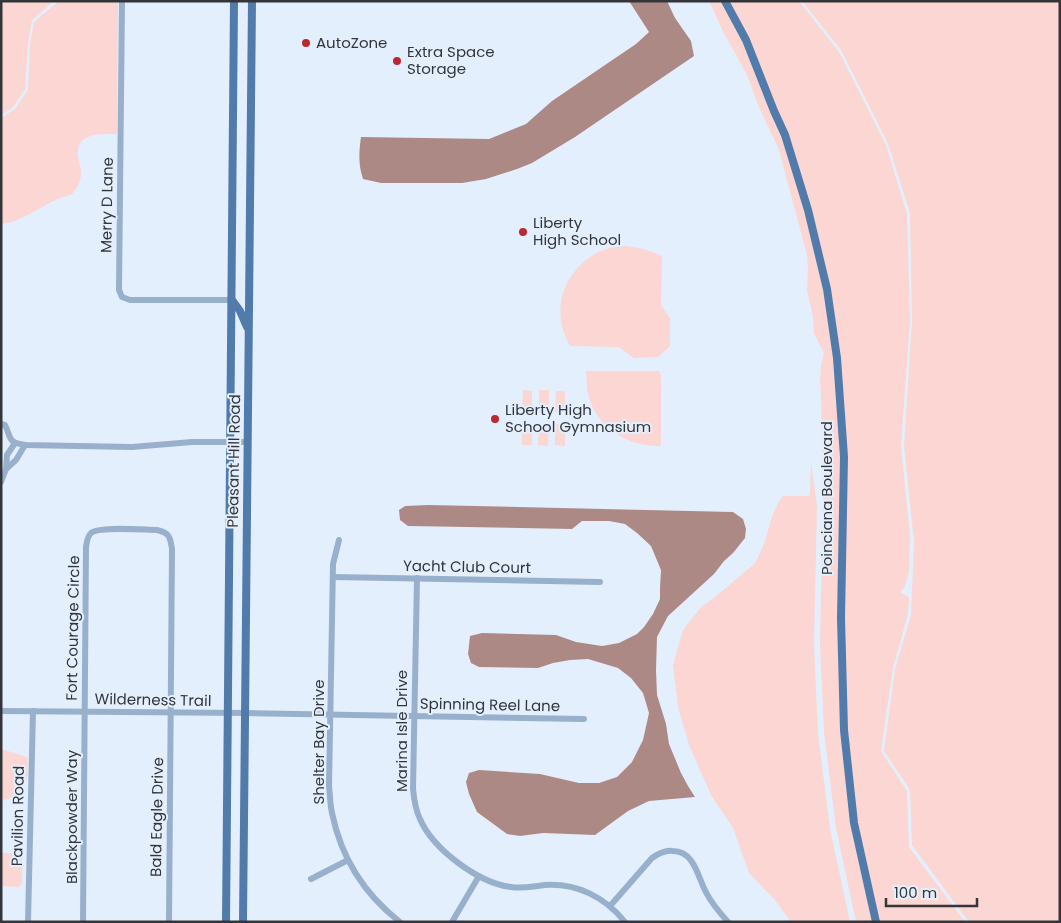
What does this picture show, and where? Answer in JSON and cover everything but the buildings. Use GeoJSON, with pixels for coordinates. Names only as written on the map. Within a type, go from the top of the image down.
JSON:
{"type":"FeatureCollection","features":[{"type":"Feature","properties":{"kind":"main road","name":"Pleasant Hill Road"},"geometry":{"type":"LineString","coordinates":[[226,922],[234,1]]}},
{"type":"Feature","properties":{"kind":"main road","name":"Pleasant Hill Road"},"geometry":{"type":"LineString","coordinates":[[243,922],[252,1]]}},
{"type":"Feature","properties":{"kind":"main road","name":"Poinciana Boulevard"},"geometry":{"type":"LineString","coordinates":[[725,1],[746,40],[785,135],[808,210],[827,289],[837,358],[844,457],[841,618],[844,730],[854,823],[876,922]]}},
{"type":"Feature","properties":{"kind":"main road"},"geometry":{"type":"LineString","coordinates":[[232,300],[240,311],[249,331]]}},
{"type":"Feature","properties":{"kind":"street","name":"Merry D Lane"},"geometry":{"type":"LineString","coordinates":[[122,1],[120,294],[122,297],[130,300],[232,300]]}},
{"type":"Feature","properties":{"kind":"street"},"geometry":{"type":"LineString","coordinates":[[1,424],[5,425],[10,439],[15,443],[25,445],[132,447],[192,442],[248,442]]}},
{"type":"Feature","properties":{"kind":"street"},"geometry":{"type":"LineString","coordinates":[[1,482],[6,469],[7,455],[15,443]]}},
{"type":"Feature","properties":{"kind":"street"},"geometry":{"type":"LineString","coordinates":[[6,469],[16,460],[25,445]]}},
{"type":"Feature","properties":{"kind":"street","name":"Fort Courage Circle"},"geometry":{"type":"LineString","coordinates":[[85,712],[86,547],[88,538],[93,531],[102,529],[157,530],[166,532],[170,538],[172,549],[171,712]]}},
{"type":"Feature","properties":{"kind":"street","name":"Shelter Bay Drive"},"geometry":{"type":"LineString","coordinates":[[339,540],[333,576],[329,786],[332,812],[344,851],[356,876],[386,911],[400,922]]}},
{"type":"Feature","properties":{"kind":"street","name":"Yacht Club Court"},"geometry":{"type":"LineString","coordinates":[[333,576],[600,582]]}},
{"type":"Feature","properties":{"kind":"street","name":"Marina Isle Drive"},"geometry":{"type":"LineString","coordinates":[[417,578],[413,789],[419,818],[428,833],[438,847],[448,856],[489,882],[523,888],[544,885],[566,886],[592,894],[610,906],[624,922]]}},
{"type":"Feature","properties":{"kind":"street","name":"Wilderness Trail"},"geometry":{"type":"LineString","coordinates":[[1,710],[245,713]]}},
{"type":"Feature","properties":{"kind":"street","name":"Pavilion Road"},"geometry":{"type":"LineString","coordinates":[[28,922],[33,711]]}},
{"type":"Feature","properties":{"kind":"street","name":"Blackpowder Way"},"geometry":{"type":"LineString","coordinates":[[83,922],[85,712]]}},
{"type":"Feature","properties":{"kind":"street","name":"Bald Eagle Drive"},"geometry":{"type":"LineString","coordinates":[[169,922],[171,712]]}},
{"type":"Feature","properties":{"kind":"street","name":"Spinning Reel Lane"},"geometry":{"type":"LineString","coordinates":[[245,713],[584,720]]}},
{"type":"Feature","properties":{"kind":"street"},"geometry":{"type":"LineString","coordinates":[[610,906],[652,858],[660,852],[677,851],[691,860],[696,867],[707,895],[728,922]]}},
{"type":"Feature","properties":{"kind":"street"},"geometry":{"type":"LineString","coordinates":[[312,879],[348,860]]}},
{"type":"Feature","properties":{"kind":"street"},"geometry":{"type":"LineString","coordinates":[[452,922],[479,876]]}},
{"type":"Feature","properties":{"kind":"shaded area"},"geometry":{"type":"Polygon","coordinates":[[[1,1],[54,1],[32,20],[28,43],[25,89],[13,107],[1,115],[1,1]]]}},
{"type":"Feature","properties":{"kind":"shaded area"},"geometry":{"type":"Polygon","coordinates":[[[59,1],[118,1],[117,134],[90,136],[80,143],[78,157],[81,176],[76,190],[72,194],[51,202],[9,223],[1,224],[1,118],[15,109],[28,90],[30,44],[34,22],[59,1]]]}},
{"type":"Feature","properties":{"kind":"shaded area"},"geometry":{"type":"Polygon","coordinates":[[[629,1],[667,1],[675,18],[691,41],[694,56],[575,137],[532,163],[517,169],[486,179],[462,183],[381,183],[363,179],[359,158],[361,137],[489,139],[526,124],[552,101],[636,44],[649,32],[629,1]]]}},
{"type":"Feature","properties":{"kind":"shaded area"},"geometry":{"type":"Polygon","coordinates":[[[709,1],[799,1],[839,52],[886,145],[907,214],[910,321],[901,446],[910,535],[909,571],[905,586],[900,592],[909,597],[908,614],[893,668],[881,751],[907,791],[909,847],[965,922],[856,922],[836,828],[824,732],[820,644],[823,499],[820,380],[824,353],[814,333],[813,317],[807,290],[807,255],[779,150],[759,107],[747,75],[709,1]]]}},
{"type":"Feature","properties":{"kind":"shaded area"},"geometry":{"type":"Polygon","coordinates":[[[802,1],[1060,1],[1060,922],[969,922],[912,845],[910,790],[884,751],[895,669],[911,615],[914,542],[904,446],[912,321],[910,213],[888,144],[841,50],[802,1]]]}},
{"type":"Feature","properties":{"kind":"shaded area"},"geometry":{"type":"Polygon","coordinates":[[[625,246],[644,249],[662,256],[661,305],[670,318],[670,346],[658,357],[634,358],[619,347],[570,346],[563,331],[560,308],[566,286],[572,275],[588,258],[598,252],[609,248],[625,246]]]}},
{"type":"Feature","properties":{"kind":"shaded area"},"geometry":{"type":"Polygon","coordinates":[[[586,371],[659,371],[661,375],[661,446],[636,443],[625,439],[606,425],[592,406],[587,391],[586,371]]]}},
{"type":"Feature","properties":{"kind":"shaded area"},"geometry":{"type":"Polygon","coordinates":[[[523,390],[532,391],[532,412],[522,412],[523,390]]]}},
{"type":"Feature","properties":{"kind":"shaded area"},"geometry":{"type":"Polygon","coordinates":[[[539,390],[549,390],[549,412],[539,412],[539,390]]]}},
{"type":"Feature","properties":{"kind":"shaded area"},"geometry":{"type":"Polygon","coordinates":[[[556,391],[565,391],[565,412],[555,412],[556,391]]]}},
{"type":"Feature","properties":{"kind":"shaded area"},"geometry":{"type":"Polygon","coordinates":[[[522,424],[532,424],[532,445],[522,445],[522,424]]]}},
{"type":"Feature","properties":{"kind":"shaded area"},"geometry":{"type":"Polygon","coordinates":[[[539,424],[549,424],[548,446],[538,445],[539,424]]]}},
{"type":"Feature","properties":{"kind":"shaded area"},"geometry":{"type":"Polygon","coordinates":[[[555,424],[565,424],[565,446],[555,445],[555,424]]]}},
{"type":"Feature","properties":{"kind":"shaded area"},"geometry":{"type":"Polygon","coordinates":[[[811,462],[817,506],[814,644],[818,733],[830,829],[850,922],[791,922],[775,900],[749,873],[733,828],[711,795],[689,745],[678,707],[673,665],[683,630],[701,607],[755,563],[765,542],[771,519],[783,496],[810,495],[811,462]]]}},
{"type":"Feature","properties":{"kind":"shaded area"},"geometry":{"type":"Polygon","coordinates":[[[405,506],[733,512],[743,519],[746,529],[745,538],[714,574],[668,616],[657,637],[657,695],[666,724],[669,744],[681,773],[695,797],[649,801],[628,811],[595,835],[543,833],[520,836],[507,834],[477,812],[466,782],[469,773],[479,770],[540,774],[579,783],[599,783],[617,777],[632,762],[643,740],[649,713],[643,693],[631,678],[618,668],[588,659],[553,663],[538,668],[479,667],[471,663],[468,654],[470,636],[482,633],[556,635],[576,642],[602,646],[619,643],[637,634],[653,614],[660,599],[661,570],[651,546],[625,524],[609,521],[582,521],[572,529],[408,526],[400,520],[399,510],[405,506]]]}},
{"type":"Feature","properties":{"kind":"shaded area"},"geometry":{"type":"Polygon","coordinates":[[[1,749],[27,757],[28,775],[17,796],[1,801],[1,749]]]}},
{"type":"Feature","properties":{"kind":"shaded area"},"geometry":{"type":"Polygon","coordinates":[[[1,853],[19,853],[22,857],[22,883],[19,887],[1,886],[1,853]]]}},
{"type":"Feature","properties":{"kind":"place","name":"AutoZone"},"geometry":{"type":"Point","coordinates":[306,43]}},
{"type":"Feature","properties":{"kind":"place","name":"Extra Space Storage"},"geometry":{"type":"Point","coordinates":[397,61]}},
{"type":"Feature","properties":{"kind":"place","name":"Liberty High School"},"geometry":{"type":"Point","coordinates":[523,232]}},
{"type":"Feature","properties":{"kind":"place","name":"Liberty High School Gymnasium"},"geometry":{"type":"Point","coordinates":[495,419]}}]}
